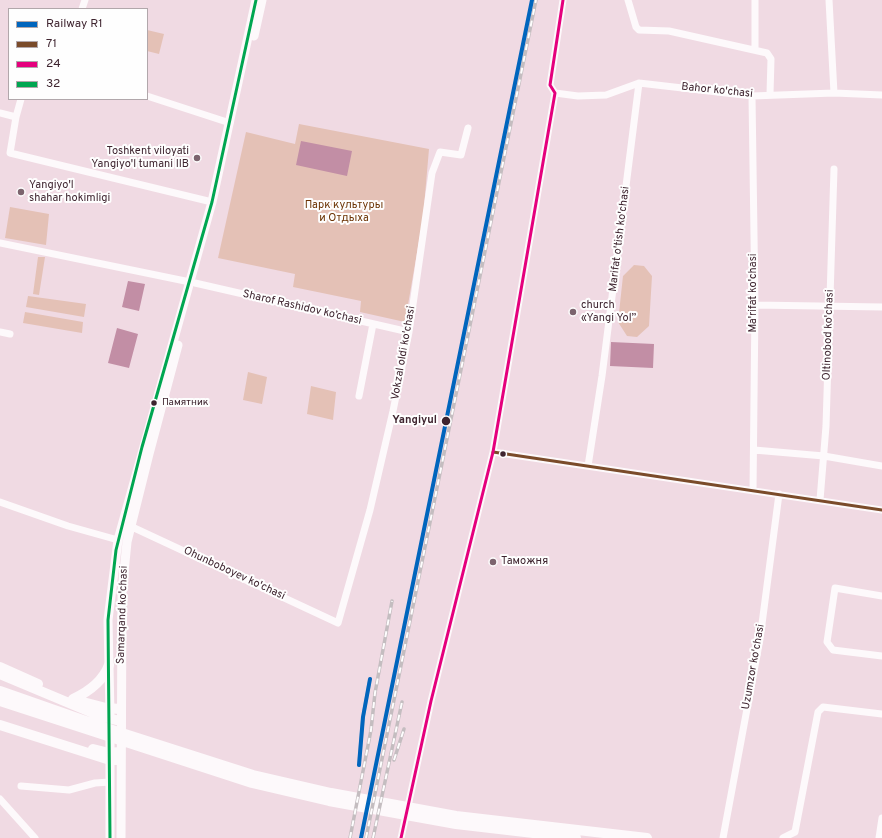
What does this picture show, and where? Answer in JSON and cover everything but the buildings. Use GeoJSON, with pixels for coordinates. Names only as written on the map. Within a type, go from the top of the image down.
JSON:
{"type":"FeatureCollection","features":[{"type":"Feature","properties":{"kind":"main road","name":"Samarqand ko'chasi"},"geometry":{"type":"LineString","coordinates":[[115,709],[109,664],[108,620],[118,540],[193,283],[232,124],[256,0]]}},
{"type":"Feature","properties":{"kind":"main road","name":"Samarqand ko'chasi"},"geometry":{"type":"LineString","coordinates":[[121,838],[120,756],[115,709],[122,592],[130,526],[193,283],[262,0]]}},
{"type":"Feature","properties":{"kind":"main road"},"geometry":{"type":"LineString","coordinates":[[73,699],[91,689],[106,672],[109,664]]}},
{"type":"Feature","properties":{"kind":"main road"},"geometry":{"type":"LineString","coordinates":[[0,667],[73,699],[90,705],[115,709]]}},
{"type":"Feature","properties":{"kind":"main road"},"geometry":{"type":"LineString","coordinates":[[0,674],[115,720]]}},
{"type":"Feature","properties":{"kind":"main road"},"geometry":{"type":"LineString","coordinates":[[0,691],[100,726],[246,772],[298,786],[456,816],[647,838]]}},
{"type":"Feature","properties":{"kind":"main road"},"geometry":{"type":"LineString","coordinates":[[0,701],[252,783],[289,792],[456,824],[576,838]]}},
{"type":"Feature","properties":{"kind":"main road"},"geometry":{"type":"LineString","coordinates":[[0,718],[109,756]]}},
{"type":"Feature","properties":{"kind":"main road","name":"Samarqand ko'chasi"},"geometry":{"type":"LineString","coordinates":[[110,838],[109,756],[115,720]]}},
{"type":"Feature","properties":{"kind":"main road"},"geometry":{"type":"LineString","coordinates":[[0,725],[109,756],[120,756]]}},
{"type":"Feature","properties":{"kind":"street"},"geometry":{"type":"LineString","coordinates":[[401,838],[431,701],[493,452],[555,93],[550,85],[564,0]]}},
{"type":"Feature","properties":{"kind":"street"},"geometry":{"type":"LineString","coordinates":[[628,0],[636,27],[639,30],[669,31],[767,53],[771,59],[770,94]]}},
{"type":"Feature","properties":{"kind":"street"},"geometry":{"type":"LineString","coordinates":[[755,0],[755,50]]}},
{"type":"Feature","properties":{"kind":"street"},"geometry":{"type":"LineString","coordinates":[[829,0],[834,93]]}},
{"type":"Feature","properties":{"kind":"street","name":"Bahor ko'chasi"},"geometry":{"type":"LineString","coordinates":[[555,93],[578,96],[606,95],[639,83],[752,96],[770,94],[834,93],[882,95]]}},
{"type":"Feature","properties":{"kind":"street","name":"Marifat o'tish ko'chasi"},"geometry":{"type":"LineString","coordinates":[[588,466],[602,376],[639,83]]}},
{"type":"Feature","properties":{"kind":"street"},"geometry":{"type":"LineString","coordinates":[[148,96],[232,124]]}},
{"type":"Feature","properties":{"kind":"street","name":"Ma'rifat ko'chasi"},"geometry":{"type":"LineString","coordinates":[[752,96],[754,305],[753,491]]}},
{"type":"Feature","properties":{"kind":"street"},"geometry":{"type":"LineString","coordinates":[[21,100],[16,117],[10,153],[212,202]]}},
{"type":"Feature","properties":{"kind":"street"},"geometry":{"type":"LineString","coordinates":[[0,114],[16,117]]}},
{"type":"Feature","properties":{"kind":"street","name":"Vokzal oldi ko'chasi"},"geometry":{"type":"LineString","coordinates":[[338,623],[370,510],[394,411],[409,332],[432,173],[440,152],[461,155],[468,128]]}},
{"type":"Feature","properties":{"kind":"street","name":"Oltinobod ko'chasi"},"geometry":{"type":"LineString","coordinates":[[820,500],[826,426],[834,169]]}},
{"type":"Feature","properties":{"kind":"street","name":"Sharof Rashidov ko’chasi"},"geometry":{"type":"LineString","coordinates":[[0,243],[193,283],[409,332]]}},
{"type":"Feature","properties":{"kind":"street"},"geometry":{"type":"LineString","coordinates":[[754,305],[882,307]]}},
{"type":"Feature","properties":{"kind":"street"},"geometry":{"type":"LineString","coordinates":[[359,396],[373,324]]}},
{"type":"Feature","properties":{"kind":"street"},"geometry":{"type":"LineString","coordinates":[[0,332],[10,334]]}},
{"type":"Feature","properties":{"kind":"street"},"geometry":{"type":"LineString","coordinates":[[754,450],[824,456],[882,466]]}},
{"type":"Feature","properties":{"kind":"street"},"geometry":{"type":"LineString","coordinates":[[493,452],[882,510]]}},
{"type":"Feature","properties":{"kind":"street","name":"Uzumzor ko'chasi"},"geometry":{"type":"LineString","coordinates":[[724,838],[760,639],[779,494]]}},
{"type":"Feature","properties":{"kind":"street"},"geometry":{"type":"LineString","coordinates":[[0,502],[68,526],[118,540]]}},
{"type":"Feature","properties":{"kind":"street","name":"Ohunboboyev ko'chasi"},"geometry":{"type":"LineString","coordinates":[[130,526],[338,623]]}},
{"type":"Feature","properties":{"kind":"street"},"geometry":{"type":"LineString","coordinates":[[882,596],[835,588],[827,642],[833,650],[882,656]]}},
{"type":"Feature","properties":{"kind":"street"},"geometry":{"type":"LineString","coordinates":[[783,838],[795,832],[818,712],[821,708],[882,714]]}},
{"type":"Feature","properties":{"kind":"street"},"geometry":{"type":"LineString","coordinates":[[21,786],[69,790],[95,783],[110,782]]}},
{"type":"Feature","properties":{"kind":"street"},"geometry":{"type":"LineString","coordinates":[[0,799],[35,838]]}},
{"type":"Feature","properties":{"kind":"street"},"geometry":{"type":"LineString","coordinates":[[879,838],[882,818]]}},
{"type":"Feature","properties":{"kind":"green space"},"geometry":{"type":"Polygon","coordinates":[[[148,30],[164,34],[159,54],[148,51],[148,30]]]}},
{"type":"Feature","properties":{"kind":"green space","name":"Парк культуры и Отдыха"},"geometry":{"type":"Polygon","coordinates":[[[299,124],[429,149],[423,218],[405,322],[360,312],[361,301],[293,287],[295,274],[218,258],[246,132],[295,144],[299,124]]]}},
{"type":"Feature","properties":{"kind":"green space"},"geometry":{"type":"Polygon","coordinates":[[[10,207],[49,214],[46,245],[5,238],[10,207]]]}},
{"type":"Feature","properties":{"kind":"green space"},"geometry":{"type":"Polygon","coordinates":[[[38,257],[45,257],[39,295],[33,294],[38,257]]]}},
{"type":"Feature","properties":{"kind":"green space"},"geometry":{"type":"Polygon","coordinates":[[[634,265],[644,266],[652,276],[649,326],[637,337],[627,336],[618,322],[623,276],[634,265]]]}},
{"type":"Feature","properties":{"kind":"green space"},"geometry":{"type":"Polygon","coordinates":[[[28,296],[86,304],[84,317],[26,307],[28,296]]]}},
{"type":"Feature","properties":{"kind":"green space"},"geometry":{"type":"Polygon","coordinates":[[[25,312],[83,322],[82,333],[23,323],[25,312]]]}},
{"type":"Feature","properties":{"kind":"green space"},"geometry":{"type":"Polygon","coordinates":[[[248,372],[267,377],[262,404],[243,400],[248,372]]]}},
{"type":"Feature","properties":{"kind":"green space"},"geometry":{"type":"Polygon","coordinates":[[[311,386],[336,392],[333,420],[307,414],[311,386]]]}},
{"type":"Feature","properties":{"kind":"shaded area"},"geometry":{"type":"Polygon","coordinates":[[[301,141],[352,151],[347,176],[296,165],[301,141]]]}},
{"type":"Feature","properties":{"kind":"shaded area"},"geometry":{"type":"Polygon","coordinates":[[[128,281],[145,284],[139,311],[122,307],[128,281]]]}},
{"type":"Feature","properties":{"kind":"shaded area"},"geometry":{"type":"Polygon","coordinates":[[[117,328],[138,334],[129,368],[108,363],[117,328]]]}},
{"type":"Feature","properties":{"kind":"shaded area"},"geometry":{"type":"Polygon","coordinates":[[[611,342],[654,344],[653,368],[610,366],[611,342]]]}},
{"type":"Feature","properties":{"kind":"railway"},"geometry":{"type":"LineString","coordinates":[[366,838],[536,0]]}},
{"type":"Feature","properties":{"kind":"railway"},"geometry":{"type":"LineString","coordinates":[[350,838],[371,730],[375,693],[392,601]]}},
{"type":"Feature","properties":{"kind":"railway"},"geometry":{"type":"LineString","coordinates":[[359,765],[363,717],[370,679]]}},
{"type":"Feature","properties":{"kind":"railway"},"geometry":{"type":"LineString","coordinates":[[373,838],[402,702]]}},
{"type":"Feature","properties":{"kind":"railway"},"geometry":{"type":"LineString","coordinates":[[394,760],[404,729]]}},
{"type":"Feature","properties":{"kind":"rail line","name":"R1"},"geometry":{"type":"LineString","coordinates":[[361,838],[532,0]]}},
{"type":"Feature","properties":{"kind":"rail line","name":"R1"},"geometry":{"type":"LineString","coordinates":[[359,765],[363,717],[370,679]]}},
{"type":"Feature","properties":{"kind":"transit line","name":"32"},"geometry":{"type":"LineString","coordinates":[[110,838],[108,620],[116,550],[142,447],[212,202],[256,0]]}},
{"type":"Feature","properties":{"kind":"transit line","name":"24"},"geometry":{"type":"LineString","coordinates":[[401,838],[431,701],[493,452],[555,93],[550,85],[563,0]]}},
{"type":"Feature","properties":{"kind":"transit line","name":"71"},"geometry":{"type":"LineString","coordinates":[[493,452],[882,510]]}},
{"type":"Feature","properties":{"kind":"place","name":"Toshkent viloyati Yangiyo'l tumani IIB"},"geometry":{"type":"Point","coordinates":[197,158]}},
{"type":"Feature","properties":{"kind":"place","name":"Yangiyo'l shahar hokimligi"},"geometry":{"type":"Point","coordinates":[21,192]}},
{"type":"Feature","properties":{"kind":"place","name":"church «Yangi Yol”"},"geometry":{"type":"Point","coordinates":[573,312]}},
{"type":"Feature","properties":{"kind":"place","name":"Памятник"},"geometry":{"type":"Point","coordinates":[154,403]}},
{"type":"Feature","properties":{"kind":"place","name":"Yangiyul"},"geometry":{"type":"Point","coordinates":[446,421]}},
{"type":"Feature","properties":{"kind":"place","name":"Таможня"},"geometry":{"type":"Point","coordinates":[493,562]}}]}
